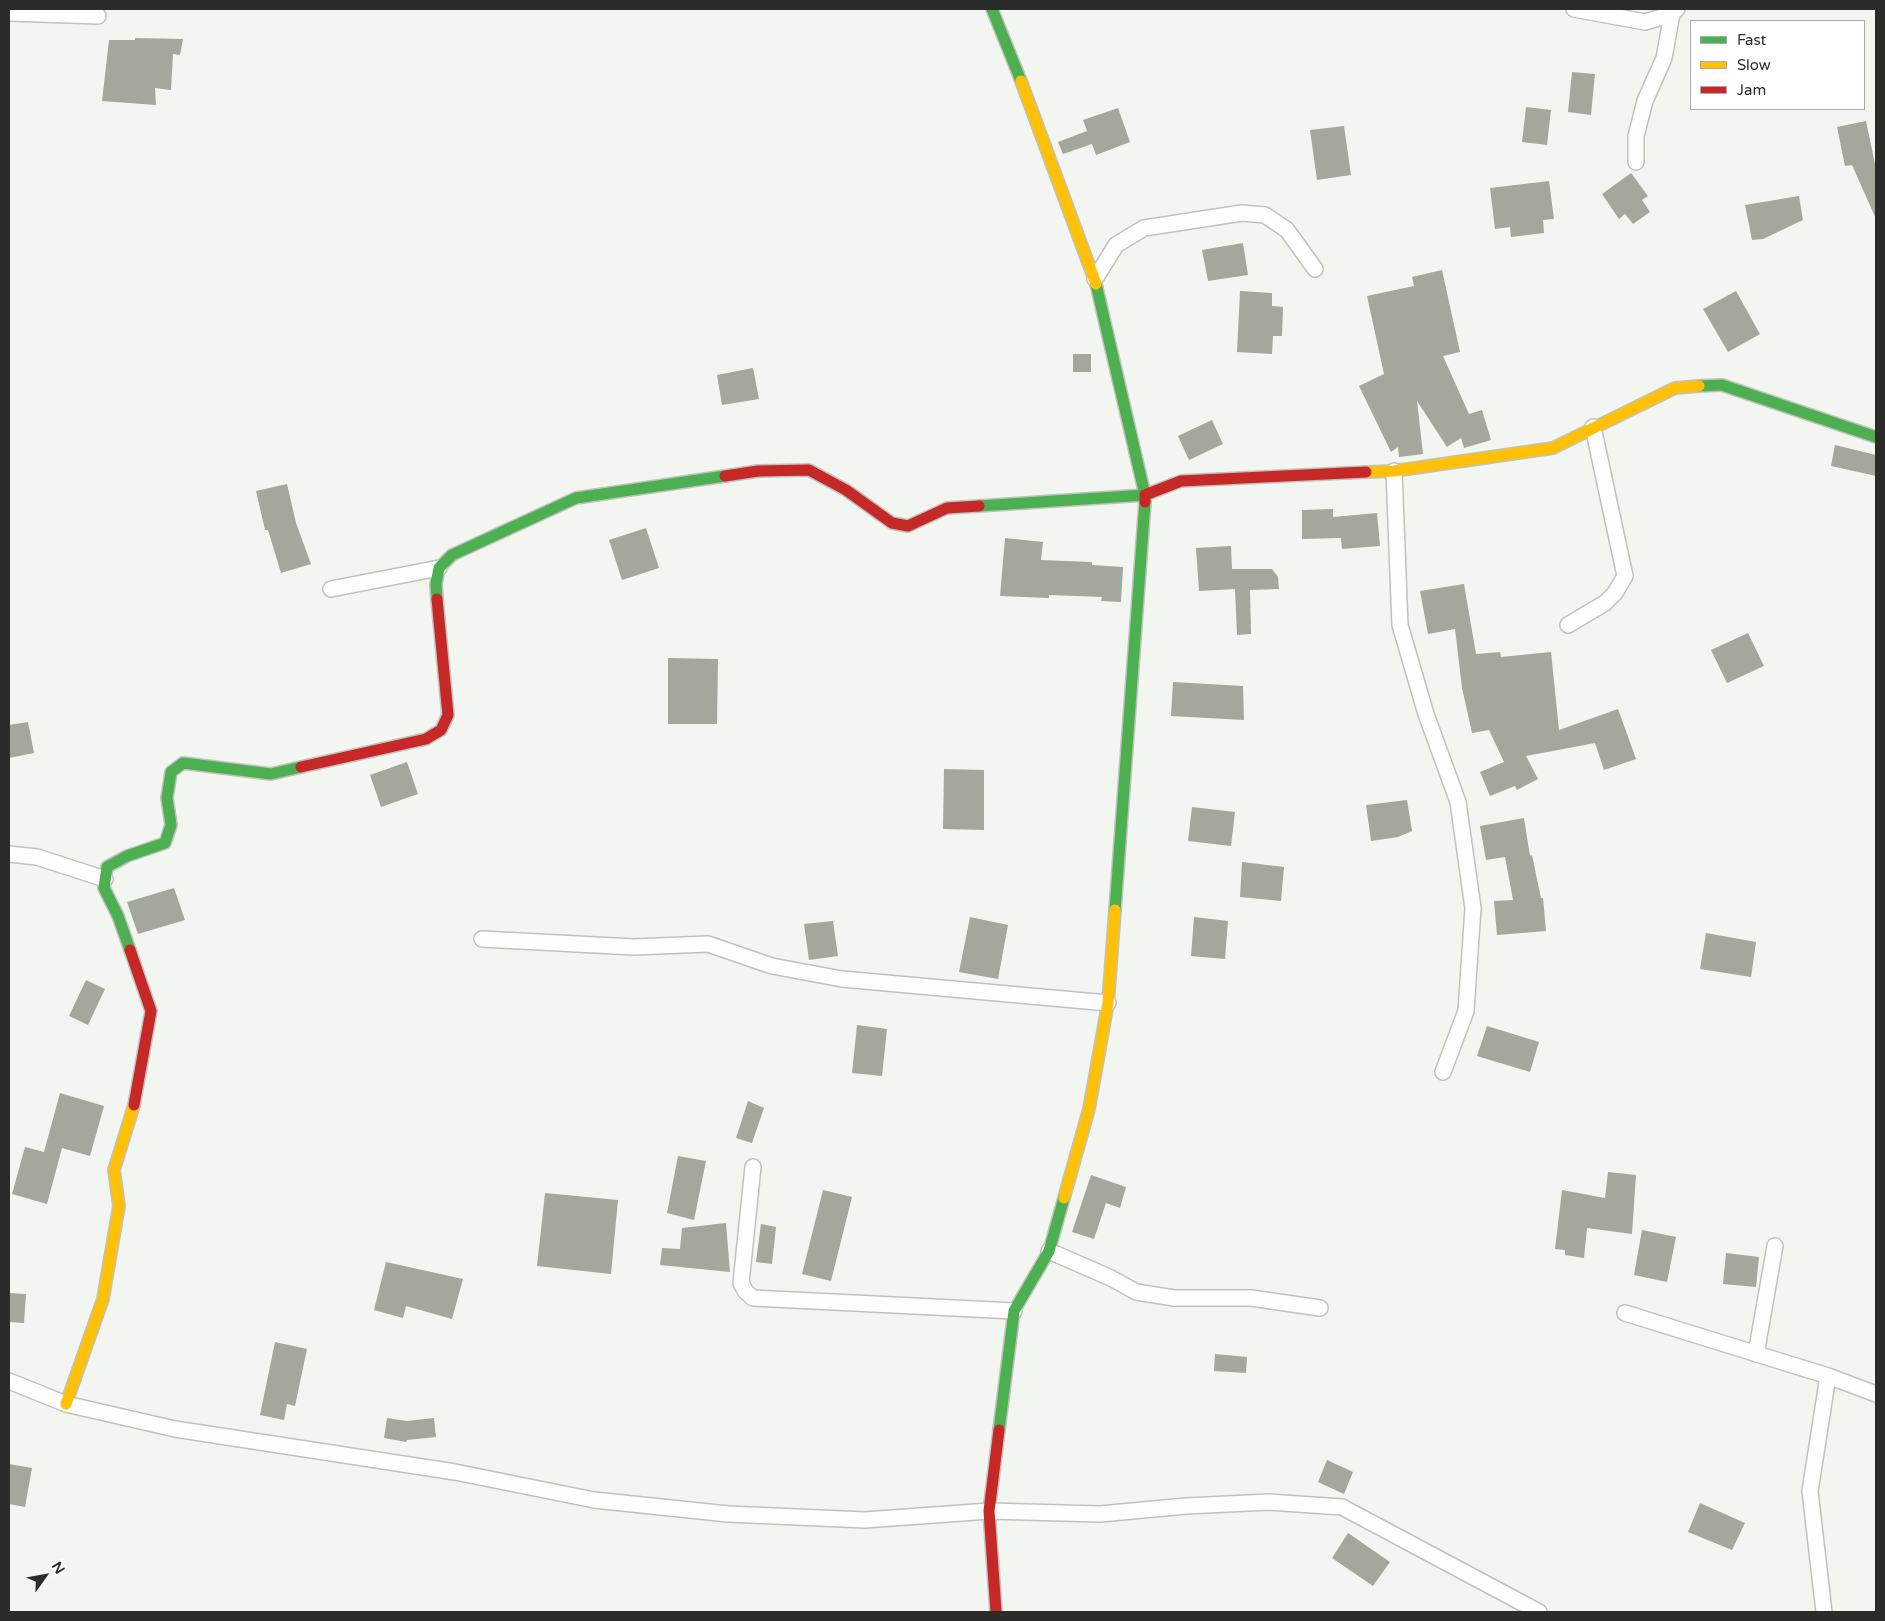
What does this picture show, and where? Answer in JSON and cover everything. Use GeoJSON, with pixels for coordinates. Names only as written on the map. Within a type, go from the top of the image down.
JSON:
{"type":"FeatureCollection","features":[{"type":"Feature","properties":{"kind":"street"},"geometry":{"type":"LineString","coordinates":[[992,9],[1006,40],[1095,279],[1145,495],[1108,1003],[1089,1109],[1049,1251],[1014,1311],[989,1511],[996,1612]]}},
{"type":"Feature","properties":{"kind":"street"},"geometry":{"type":"LineString","coordinates":[[1574,9],[1645,22],[1675,11]]}},
{"type":"Feature","properties":{"kind":"street"},"geometry":{"type":"LineString","coordinates":[[1636,162],[1636,136],[1646,101],[1664,58],[1675,11]]}},
{"type":"Feature","properties":{"kind":"street"},"geometry":{"type":"LineString","coordinates":[[9,13],[98,16]]}},
{"type":"Feature","properties":{"kind":"street"},"geometry":{"type":"LineString","coordinates":[[1095,279],[1116,245],[1144,228],[1242,213],[1265,215],[1286,230],[1315,269]]}},
{"type":"Feature","properties":{"kind":"street"},"geometry":{"type":"LineString","coordinates":[[331,589],[439,568],[452,556],[576,498],[758,470],[808,470],[846,490],[892,523],[908,526],[928,514],[947,508],[1145,495],[1181,481],[1394,471],[1553,448],[1675,388],[1722,385],[1876,437]]}},
{"type":"Feature","properties":{"kind":"street"},"geometry":{"type":"LineString","coordinates":[[1568,624],[1606,603],[1625,576],[1593,427]]}},
{"type":"Feature","properties":{"kind":"street"},"geometry":{"type":"LineString","coordinates":[[1394,471],[1400,625],[1426,714],[1458,802],[1473,908],[1466,1011],[1443,1072]]}},
{"type":"Feature","properties":{"kind":"street"},"geometry":{"type":"LineString","coordinates":[[66,1404],[103,1299],[119,1206],[114,1170],[138,1092],[151,1011],[118,916],[104,888],[107,867],[127,856],[165,843],[171,825],[167,798],[171,772],[183,763],[271,774],[426,739],[442,730],[448,715],[436,584],[439,568]]}},
{"type":"Feature","properties":{"kind":"street"},"geometry":{"type":"LineString","coordinates":[[9,854],[37,856],[105,879]]}},
{"type":"Feature","properties":{"kind":"street"},"geometry":{"type":"LineString","coordinates":[[482,939],[634,947],[708,944],[772,966],[842,979],[1108,1003]]}},
{"type":"Feature","properties":{"kind":"street"},"geometry":{"type":"LineString","coordinates":[[752,1167],[741,1283],[746,1292],[753,1298],[1014,1311]]}},
{"type":"Feature","properties":{"kind":"street"},"geometry":{"type":"LineString","coordinates":[[1756,1354],[1775,1246]]}},
{"type":"Feature","properties":{"kind":"street"},"geometry":{"type":"LineString","coordinates":[[1049,1251],[1111,1278],[1136,1292],[1174,1298],[1251,1298],[1320,1308]]}},
{"type":"Feature","properties":{"kind":"street"},"geometry":{"type":"LineString","coordinates":[[1625,1313],[1828,1376],[1876,1394]]}},
{"type":"Feature","properties":{"kind":"street"},"geometry":{"type":"LineString","coordinates":[[1824,1612],[1810,1491],[1828,1376]]}},
{"type":"Feature","properties":{"kind":"street"},"geometry":{"type":"LineString","coordinates":[[9,1381],[66,1404],[175,1429],[455,1472],[594,1500],[728,1514],[865,1520],[989,1511],[1100,1514],[1186,1506],[1269,1502],[1342,1507],[1539,1612]]}},
{"type":"Feature","properties":{"kind":"building"},"geometry":{"type":"Polygon","coordinates":[[[135,38],[183,39],[180,55],[173,54],[171,90],[155,88],[156,105],[102,101],[109,40],[135,40],[135,38]]]}},
{"type":"Feature","properties":{"kind":"building"},"geometry":{"type":"Polygon","coordinates":[[[1572,72],[1595,74],[1591,115],[1568,112],[1572,72]]]}},
{"type":"Feature","properties":{"kind":"building"},"geometry":{"type":"Polygon","coordinates":[[[1526,107],[1551,110],[1547,145],[1522,142],[1526,107]]]}},
{"type":"Feature","properties":{"kind":"building"},"geometry":{"type":"Polygon","coordinates":[[[1118,108],[1130,142],[1096,155],[1092,144],[1063,154],[1058,142],[1087,131],[1083,120],[1118,108]]]}},
{"type":"Feature","properties":{"kind":"building"},"geometry":{"type":"Polygon","coordinates":[[[1866,121],[1876,169],[1876,219],[1852,165],[1845,166],[1837,127],[1866,121]]]}},
{"type":"Feature","properties":{"kind":"building"},"geometry":{"type":"Polygon","coordinates":[[[1344,126],[1351,175],[1317,180],[1310,130],[1344,126]]]}},
{"type":"Feature","properties":{"kind":"building"},"geometry":{"type":"Polygon","coordinates":[[[1631,173],[1648,196],[1642,200],[1650,212],[1633,224],[1625,214],[1619,219],[1602,194],[1631,173]]]}},
{"type":"Feature","properties":{"kind":"building"},"geometry":{"type":"Polygon","coordinates":[[[1549,181],[1554,219],[1543,220],[1544,233],[1511,237],[1510,227],[1495,229],[1490,188],[1549,181]]]}},
{"type":"Feature","properties":{"kind":"building"},"geometry":{"type":"Polygon","coordinates":[[[1799,196],[1803,220],[1763,239],[1752,240],[1745,205],[1799,196]]]}},
{"type":"Feature","properties":{"kind":"building"},"geometry":{"type":"Polygon","coordinates":[[[1243,243],[1248,275],[1208,281],[1202,250],[1243,243]]]}},
{"type":"Feature","properties":{"kind":"building"},"geometry":{"type":"Polygon","coordinates":[[[1442,270],[1460,352],[1443,356],[1469,414],[1482,410],[1491,440],[1464,448],[1461,438],[1447,447],[1417,401],[1423,454],[1399,457],[1398,447],[1391,452],[1359,386],[1384,374],[1367,296],[1414,286],[1412,277],[1442,270]]]}},
{"type":"Feature","properties":{"kind":"building"},"geometry":{"type":"Polygon","coordinates":[[[1240,291],[1272,293],[1272,306],[1283,307],[1282,336],[1273,336],[1272,354],[1237,352],[1240,291]]]}},
{"type":"Feature","properties":{"kind":"building"},"geometry":{"type":"Polygon","coordinates":[[[1736,291],[1760,334],[1728,352],[1703,309],[1736,291]]]}},
{"type":"Feature","properties":{"kind":"building"},"geometry":{"type":"Polygon","coordinates":[[[1073,354],[1091,354],[1091,372],[1073,372],[1073,354]]]}},
{"type":"Feature","properties":{"kind":"building"},"geometry":{"type":"Polygon","coordinates":[[[753,368],[759,399],[722,405],[717,375],[753,368]]]}},
{"type":"Feature","properties":{"kind":"building"},"geometry":{"type":"Polygon","coordinates":[[[1212,420],[1223,444],[1189,460],[1178,436],[1212,420]]]}},
{"type":"Feature","properties":{"kind":"building"},"geometry":{"type":"Polygon","coordinates":[[[1835,445],[1876,455],[1876,476],[1831,466],[1835,445]]]}},
{"type":"Feature","properties":{"kind":"building"},"geometry":{"type":"Polygon","coordinates":[[[287,484],[296,523],[311,564],[281,573],[268,530],[265,530],[256,491],[287,484]]]}},
{"type":"Feature","properties":{"kind":"building"},"geometry":{"type":"Polygon","coordinates":[[[1333,509],[1333,517],[1377,513],[1380,546],[1342,549],[1341,538],[1302,539],[1302,510],[1333,509]]]}},
{"type":"Feature","properties":{"kind":"building"},"geometry":{"type":"Polygon","coordinates":[[[646,528],[659,568],[622,580],[609,540],[646,528]]]}},
{"type":"Feature","properties":{"kind":"building"},"geometry":{"type":"Polygon","coordinates":[[[1005,538],[1043,542],[1041,560],[1092,562],[1092,565],[1123,567],[1121,602],[1101,601],[1102,597],[1049,595],[1049,598],[1000,596],[1005,538]]]}},
{"type":"Feature","properties":{"kind":"building"},"geometry":{"type":"Polygon","coordinates":[[[1231,546],[1232,569],[1272,569],[1278,577],[1279,589],[1250,590],[1251,634],[1237,635],[1235,589],[1199,591],[1196,548],[1231,546]]]}},
{"type":"Feature","properties":{"kind":"building"},"geometry":{"type":"Polygon","coordinates":[[[1464,584],[1476,654],[1500,652],[1501,657],[1551,652],[1559,730],[1618,709],[1636,759],[1604,770],[1595,743],[1526,756],[1538,779],[1517,790],[1515,786],[1490,796],[1480,772],[1504,762],[1489,730],[1472,733],[1462,688],[1455,629],[1428,634],[1420,591],[1464,584]]]}},
{"type":"Feature","properties":{"kind":"building"},"geometry":{"type":"Polygon","coordinates":[[[1748,633],[1764,666],[1727,683],[1711,650],[1748,633]]]}},
{"type":"Feature","properties":{"kind":"building"},"geometry":{"type":"Polygon","coordinates":[[[668,658],[718,659],[717,724],[668,724],[668,658]]]}},
{"type":"Feature","properties":{"kind":"building"},"geometry":{"type":"Polygon","coordinates":[[[1173,682],[1243,686],[1244,720],[1171,716],[1173,682]]]}},
{"type":"Feature","properties":{"kind":"building"},"geometry":{"type":"Polygon","coordinates":[[[28,722],[34,753],[9,758],[9,725],[28,722]]]}},
{"type":"Feature","properties":{"kind":"building"},"geometry":{"type":"Polygon","coordinates":[[[407,762],[418,794],[381,807],[370,775],[407,762]]]}},
{"type":"Feature","properties":{"kind":"building"},"geometry":{"type":"Polygon","coordinates":[[[944,769],[984,770],[984,830],[943,829],[944,769]]]}},
{"type":"Feature","properties":{"kind":"building"},"geometry":{"type":"Polygon","coordinates":[[[1407,800],[1412,831],[1398,837],[1371,841],[1366,805],[1407,800]]]}},
{"type":"Feature","properties":{"kind":"building"},"geometry":{"type":"Polygon","coordinates":[[[1192,807],[1235,812],[1231,846],[1188,841],[1192,807]]]}},
{"type":"Feature","properties":{"kind":"building"},"geometry":{"type":"Polygon","coordinates":[[[1524,818],[1530,856],[1532,855],[1541,898],[1543,898],[1546,931],[1497,935],[1494,901],[1513,900],[1505,857],[1486,860],[1480,826],[1524,818]]]}},
{"type":"Feature","properties":{"kind":"building"},"geometry":{"type":"Polygon","coordinates":[[[1242,862],[1284,867],[1281,901],[1240,897],[1242,862]]]}},
{"type":"Feature","properties":{"kind":"building"},"geometry":{"type":"Polygon","coordinates":[[[174,888],[185,920],[138,934],[127,902],[174,888]]]}},
{"type":"Feature","properties":{"kind":"building"},"geometry":{"type":"Polygon","coordinates":[[[970,917],[1008,925],[998,979],[959,972],[970,917]]]}},
{"type":"Feature","properties":{"kind":"building"},"geometry":{"type":"Polygon","coordinates":[[[1194,917],[1228,921],[1225,959],[1191,956],[1194,917]]]}},
{"type":"Feature","properties":{"kind":"building"},"geometry":{"type":"Polygon","coordinates":[[[833,921],[838,956],[809,960],[804,924],[833,921]]]}},
{"type":"Feature","properties":{"kind":"building"},"geometry":{"type":"Polygon","coordinates":[[[1706,933],[1756,942],[1751,977],[1700,969],[1706,933]]]}},
{"type":"Feature","properties":{"kind":"building"},"geometry":{"type":"Polygon","coordinates":[[[86,980],[105,989],[88,1025],[69,1016],[86,980]]]}},
{"type":"Feature","properties":{"kind":"building"},"geometry":{"type":"Polygon","coordinates":[[[857,1025],[887,1029],[882,1076],[852,1073],[857,1025]]]}},
{"type":"Feature","properties":{"kind":"building"},"geometry":{"type":"Polygon","coordinates":[[[1487,1026],[1539,1042],[1530,1072],[1477,1056],[1487,1026]]]}},
{"type":"Feature","properties":{"kind":"building"},"geometry":{"type":"Polygon","coordinates":[[[60,1093],[104,1106],[90,1156],[62,1148],[47,1204],[12,1194],[25,1147],[44,1152],[60,1093]]]}},
{"type":"Feature","properties":{"kind":"building"},"geometry":{"type":"Polygon","coordinates":[[[748,1101],[764,1108],[752,1143],[736,1138],[748,1101]]]}},
{"type":"Feature","properties":{"kind":"building"},"geometry":{"type":"Polygon","coordinates":[[[678,1156],[706,1161],[694,1220],[667,1213],[678,1156]]]}},
{"type":"Feature","properties":{"kind":"building"},"geometry":{"type":"Polygon","coordinates":[[[1608,1172],[1636,1175],[1632,1234],[1587,1228],[1584,1258],[1565,1255],[1565,1250],[1555,1249],[1562,1190],[1605,1198],[1608,1172]]]}},
{"type":"Feature","properties":{"kind":"building"},"geometry":{"type":"Polygon","coordinates":[[[1091,1175],[1126,1187],[1120,1208],[1106,1203],[1094,1239],[1072,1232],[1091,1175]]]}},
{"type":"Feature","properties":{"kind":"building"},"geometry":{"type":"Polygon","coordinates":[[[823,1190],[852,1197],[831,1281],[802,1274],[823,1190]]]}},
{"type":"Feature","properties":{"kind":"building"},"geometry":{"type":"Polygon","coordinates":[[[545,1193],[618,1200],[611,1274],[537,1266],[545,1193]]]}},
{"type":"Feature","properties":{"kind":"building"},"geometry":{"type":"Polygon","coordinates":[[[726,1223],[730,1272],[660,1265],[662,1248],[680,1249],[682,1228],[726,1223]]]}},
{"type":"Feature","properties":{"kind":"building"},"geometry":{"type":"Polygon","coordinates":[[[761,1224],[776,1227],[772,1264],[756,1262],[761,1224]]]}},
{"type":"Feature","properties":{"kind":"building"},"geometry":{"type":"Polygon","coordinates":[[[1642,1230],[1676,1237],[1667,1282],[1634,1275],[1642,1230]]]}},
{"type":"Feature","properties":{"kind":"building"},"geometry":{"type":"Polygon","coordinates":[[[1726,1253],[1759,1257],[1756,1287],[1723,1284],[1726,1253]]]}},
{"type":"Feature","properties":{"kind":"building"},"geometry":{"type":"Polygon","coordinates":[[[386,1262],[463,1279],[452,1319],[406,1306],[403,1318],[374,1310],[386,1262]]]}},
{"type":"Feature","properties":{"kind":"building"},"geometry":{"type":"Polygon","coordinates":[[[9,1293],[26,1294],[24,1323],[9,1322],[9,1293]]]}},
{"type":"Feature","properties":{"kind":"building"},"geometry":{"type":"Polygon","coordinates":[[[275,1342],[307,1349],[295,1406],[287,1404],[284,1420],[260,1415],[275,1342]]]}},
{"type":"Feature","properties":{"kind":"building"},"geometry":{"type":"Polygon","coordinates":[[[1215,1354],[1247,1357],[1246,1373],[1214,1371],[1215,1354]]]}},
{"type":"Feature","properties":{"kind":"building"},"geometry":{"type":"Polygon","coordinates":[[[387,1418],[407,1421],[434,1418],[436,1437],[407,1440],[406,1442],[384,1438],[387,1418]]]}},
{"type":"Feature","properties":{"kind":"building"},"geometry":{"type":"Polygon","coordinates":[[[1327,1460],[1353,1472],[1344,1494],[1318,1482],[1327,1460]]]}},
{"type":"Feature","properties":{"kind":"building"},"geometry":{"type":"Polygon","coordinates":[[[9,1464],[32,1468],[25,1507],[9,1504],[9,1464]]]}},
{"type":"Feature","properties":{"kind":"building"},"geometry":{"type":"Polygon","coordinates":[[[1700,1503],[1745,1523],[1732,1550],[1688,1532],[1700,1503]]]}},
{"type":"Feature","properties":{"kind":"building"},"geometry":{"type":"Polygon","coordinates":[[[1348,1533],[1390,1562],[1373,1586],[1332,1558],[1348,1533]]]}},
{"type":"Feature","properties":{"kind":"traffic: fast"},"geometry":{"type":"LineString","coordinates":[[992,9],[1021,81]]}},
{"type":"Feature","properties":{"kind":"traffic: fast"},"geometry":{"type":"LineString","coordinates":[[979,506],[1145,495],[1096,284]]}},
{"type":"Feature","properties":{"kind":"traffic: fast"},"geometry":{"type":"LineString","coordinates":[[1699,386],[1722,385],[1876,437]]}},
{"type":"Feature","properties":{"kind":"traffic: fast"},"geometry":{"type":"LineString","coordinates":[[437,599],[436,584],[439,568],[452,555],[576,498],[725,476]]}},
{"type":"Feature","properties":{"kind":"traffic: fast"},"geometry":{"type":"LineString","coordinates":[[1115,910],[1145,502]]}},
{"type":"Feature","properties":{"kind":"traffic: fast"},"geometry":{"type":"LineString","coordinates":[[130,950],[118,916],[104,888],[107,867],[127,856],[165,843],[171,825],[167,798],[171,772],[183,763],[271,774],[301,767]]}},
{"type":"Feature","properties":{"kind":"traffic: fast"},"geometry":{"type":"LineString","coordinates":[[999,1430],[1014,1311],[1049,1251],[1064,1198]]}},
{"type":"Feature","properties":{"kind":"traffic: slow"},"geometry":{"type":"LineString","coordinates":[[1021,81],[1096,284]]}},
{"type":"Feature","properties":{"kind":"traffic: slow"},"geometry":{"type":"LineString","coordinates":[[1366,472],[1394,471],[1553,448],[1675,388],[1699,386]]}},
{"type":"Feature","properties":{"kind":"traffic: slow"},"geometry":{"type":"LineString","coordinates":[[1064,1198],[1089,1109],[1108,1003],[1115,910]]}},
{"type":"Feature","properties":{"kind":"traffic: slow"},"geometry":{"type":"LineString","coordinates":[[66,1404],[103,1299],[119,1206],[114,1170],[134,1105]]}},
{"type":"Feature","properties":{"kind":"traffic: jam"},"geometry":{"type":"LineString","coordinates":[[725,476],[758,471],[809,470],[846,490],[892,523],[908,526],[947,508],[979,506]]}},
{"type":"Feature","properties":{"kind":"traffic: jam"},"geometry":{"type":"LineString","coordinates":[[1145,502],[1145,495],[1181,481],[1366,472]]}},
{"type":"Feature","properties":{"kind":"traffic: jam"},"geometry":{"type":"LineString","coordinates":[[301,767],[426,739],[441,730],[448,715],[437,599]]}},
{"type":"Feature","properties":{"kind":"traffic: jam"},"geometry":{"type":"LineString","coordinates":[[130,950],[151,1011],[134,1105]]}},
{"type":"Feature","properties":{"kind":"traffic: jam"},"geometry":{"type":"LineString","coordinates":[[996,1612],[989,1511],[999,1430]]}}]}
